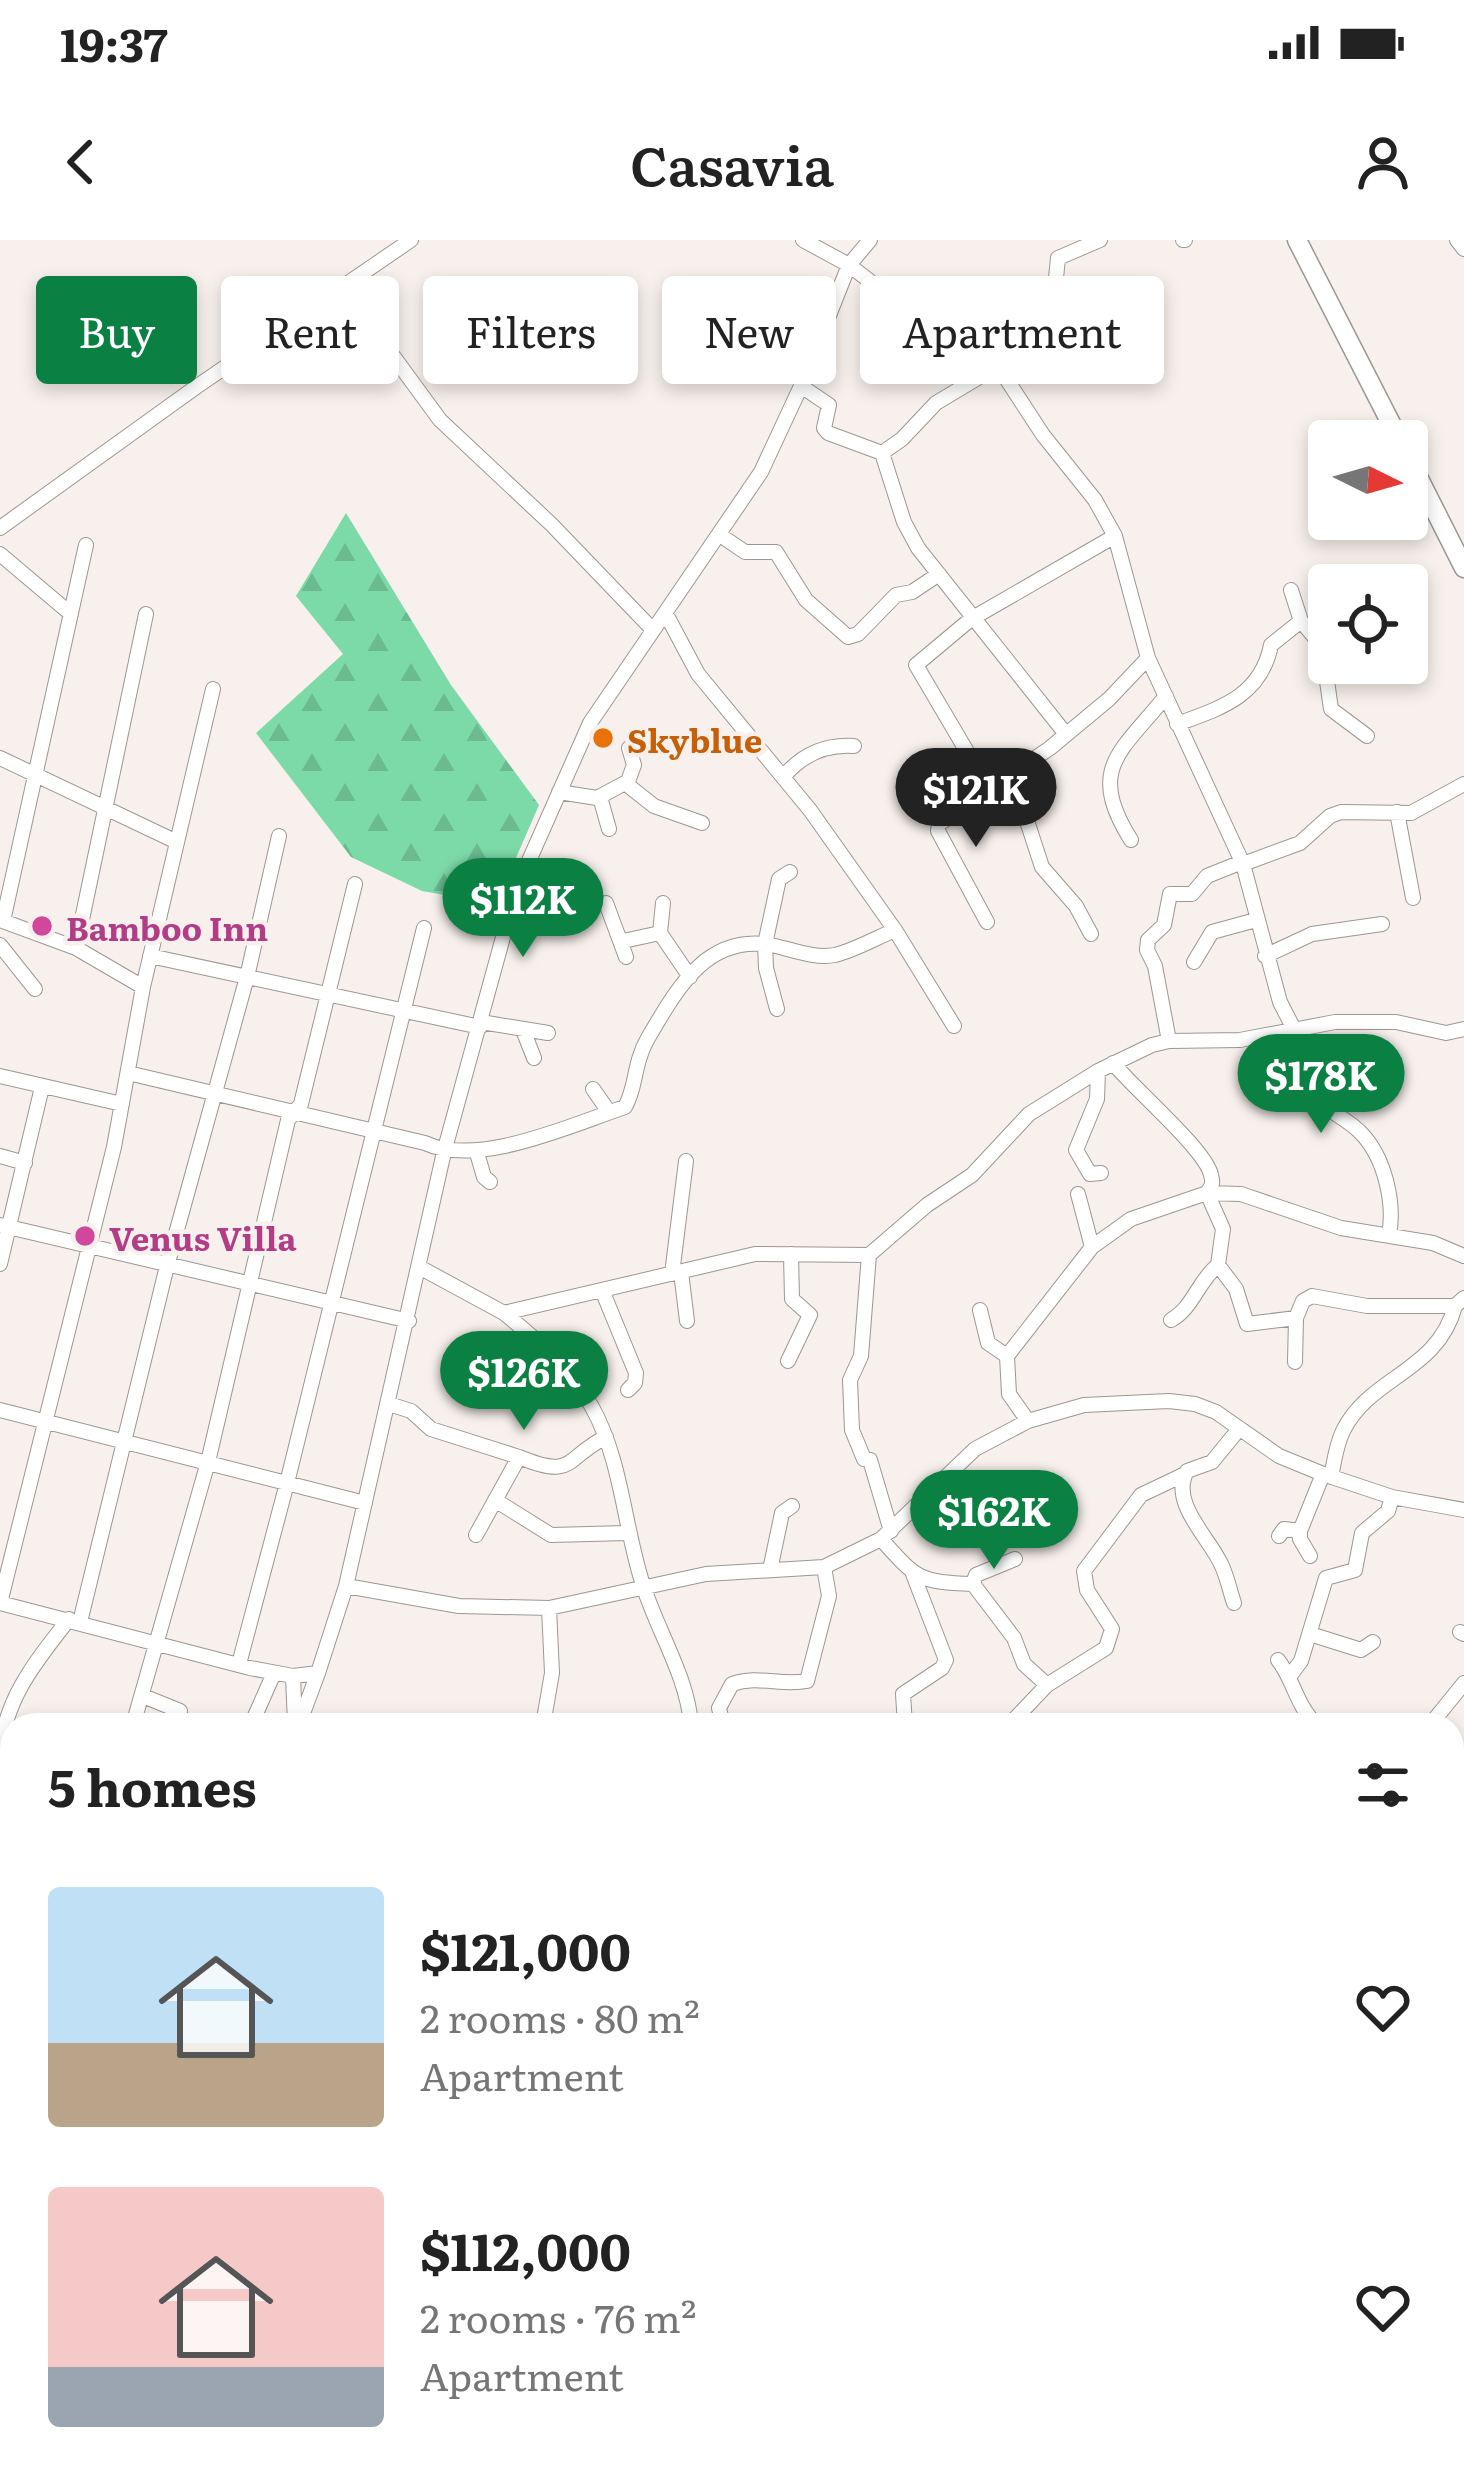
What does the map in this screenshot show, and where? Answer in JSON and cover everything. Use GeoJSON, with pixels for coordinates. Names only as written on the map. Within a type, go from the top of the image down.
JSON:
{"type":"FeatureCollection","features":[{"type":"Feature","properties":{"kind":"main road"},"geometry":{"type":"LineString","coordinates":[[1297,240],[1389,420]]}},
{"type":"Feature","properties":{"kind":"main road"},"geometry":{"type":"LineString","coordinates":[[1428,497],[1464,568]]}},
{"type":"Feature","properties":{"kind":"street"},"geometry":{"type":"LineString","coordinates":[[362,276],[412,240]]}},
{"type":"Feature","properties":{"kind":"street"},"geometry":{"type":"LineString","coordinates":[[803,240],[863,276]]}},
{"type":"Feature","properties":{"kind":"street"},"geometry":{"type":"LineString","coordinates":[[302,1713],[346,1586],[445,1152],[516,890],[590,723],[761,472],[849,265],[869,240]]}},
{"type":"Feature","properties":{"kind":"street"},"geometry":{"type":"LineString","coordinates":[[1056,276],[1065,247],[1100,240]]}},
{"type":"Feature","properties":{"kind":"street"},"geometry":{"type":"LineString","coordinates":[[1457,240],[1464,249]]}},
{"type":"Feature","properties":{"kind":"street"},"geometry":{"type":"LineString","coordinates":[[399,364],[440,420],[652,629]]}},
{"type":"Feature","properties":{"kind":"street"},"geometry":{"type":"LineString","coordinates":[[0,528],[221,370]]}},
{"type":"Feature","properties":{"kind":"street"},"geometry":{"type":"LineString","coordinates":[[882,453],[936,403],[969,384]]}},
{"type":"Feature","properties":{"kind":"street"},"geometry":{"type":"LineString","coordinates":[[1007,384],[1095,500],[1114,536],[1148,658],[1242,863],[1265,956],[1291,1029],[1319,1078],[1316,1095],[1361,1133],[1372,1150],[1389,1187],[1390,1235]]}},
{"type":"Feature","properties":{"kind":"street"},"geometry":{"type":"LineString","coordinates":[[801,386],[829,405],[824,428],[828,433],[882,453]]}},
{"type":"Feature","properties":{"kind":"street"},"geometry":{"type":"LineString","coordinates":[[882,453],[904,522],[971,619],[1065,734]]}},
{"type":"Feature","properties":{"kind":"street"},"geometry":{"type":"LineString","coordinates":[[720,535],[745,552],[776,552],[806,600],[848,637],[858,634],[896,595],[912,592],[939,574]]}},
{"type":"Feature","properties":{"kind":"street"},"geometry":{"type":"LineString","coordinates":[[1090,934],[1076,906],[1042,867],[1027,821],[969,755],[917,672],[919,659],[971,619],[1114,536]]}},
{"type":"Feature","properties":{"kind":"street"},"geometry":{"type":"LineString","coordinates":[[86,544],[38,776],[1,921],[76,948],[143,987]]}},
{"type":"Feature","properties":{"kind":"street"},"geometry":{"type":"LineString","coordinates":[[0,554],[71,614]]}},
{"type":"Feature","properties":{"kind":"street"},"geometry":{"type":"LineString","coordinates":[[1291,590],[1301,620],[1322,646],[1331,709],[1366,736]]}},
{"type":"Feature","properties":{"kind":"street"},"geometry":{"type":"LineString","coordinates":[[76,948],[146,614]]}},
{"type":"Feature","properties":{"kind":"street"},"geometry":{"type":"LineString","coordinates":[[666,614],[698,674],[784,776],[895,930],[954,1026]]}},
{"type":"Feature","properties":{"kind":"street"},"geometry":{"type":"LineString","coordinates":[[1178,724],[1246,695],[1268,662],[1271,645],[1301,620]]}},
{"type":"Feature","properties":{"kind":"street"},"geometry":{"type":"LineString","coordinates":[[987,922],[938,831],[939,824],[1065,734],[1109,699],[1148,658]]}},
{"type":"Feature","properties":{"kind":"street"},"geometry":{"type":"LineString","coordinates":[[213,689],[143,987],[122,1104],[0,1603],[292,1676],[318,1673]]}},
{"type":"Feature","properties":{"kind":"street"},"geometry":{"type":"LineString","coordinates":[[1131,840],[1108,790],[1110,765],[1166,696]]}},
{"type":"Feature","properties":{"kind":"street"},"geometry":{"type":"LineString","coordinates":[[784,776],[798,759],[838,745],[854,746]]}},
{"type":"Feature","properties":{"kind":"street"},"geometry":{"type":"LineString","coordinates":[[559,792],[600,797],[627,784],[634,765],[629,748]]}},
{"type":"Feature","properties":{"kind":"street"},"geometry":{"type":"LineString","coordinates":[[0,758],[177,842]]}},
{"type":"Feature","properties":{"kind":"street"},"geometry":{"type":"LineString","coordinates":[[627,784],[654,806],[702,824]]}},
{"type":"Feature","properties":{"kind":"street"},"geometry":{"type":"LineString","coordinates":[[1169,1042],[1155,965],[1147,950],[1148,940],[1164,925],[1170,894],[1192,894],[1207,876],[1300,843],[1330,816],[1411,813],[1464,784]]}},
{"type":"Feature","properties":{"kind":"street"},"geometry":{"type":"LineString","coordinates":[[600,797],[610,830]]}},
{"type":"Feature","properties":{"kind":"street"},"geometry":{"type":"LineString","coordinates":[[1397,812],[1413,898]]}},
{"type":"Feature","properties":{"kind":"street"},"geometry":{"type":"LineString","coordinates":[[7,1713],[11,1701],[75,1621],[247,977],[279,836]]}},
{"type":"Feature","properties":{"kind":"street"},"geometry":{"type":"LineString","coordinates":[[777,1009],[765,944],[778,879],[790,872]]}},
{"type":"Feature","properties":{"kind":"street"},"geometry":{"type":"LineString","coordinates":[[137,1713],[208,1462],[288,1120],[301,1104],[355,884]]}},
{"type":"Feature","properties":{"kind":"street"},"geometry":{"type":"LineString","coordinates":[[662,902],[660,933],[690,976]]}},
{"type":"Feature","properties":{"kind":"street"},"geometry":{"type":"LineString","coordinates":[[606,903],[624,949],[660,933]]}},
{"type":"Feature","properties":{"kind":"street"},"geometry":{"type":"LineString","coordinates":[[1194,962],[1212,932],[1256,920]]}},
{"type":"Feature","properties":{"kind":"street"},"geometry":{"type":"LineString","coordinates":[[1265,956],[1312,934],[1382,924]]}},
{"type":"Feature","properties":{"kind":"street"},"geometry":{"type":"LineString","coordinates":[[239,1664],[424,928]]}},
{"type":"Feature","properties":{"kind":"street"},"geometry":{"type":"LineString","coordinates":[[128,1073],[425,1143],[445,1152],[477,1154],[626,1107],[640,1052],[690,976],[716,950],[765,944],[835,955],[895,930]]}},
{"type":"Feature","properties":{"kind":"street"},"geometry":{"type":"LineString","coordinates":[[0,944],[34,989]]}},
{"type":"Feature","properties":{"kind":"street"},"geometry":{"type":"LineString","coordinates":[[150,956],[402,1010],[548,1033]]}},
{"type":"Feature","properties":{"kind":"street"},"geometry":{"type":"LineString","coordinates":[[504,1313],[755,1254],[869,1255],[994,1156],[1029,1114],[1113,1063],[1169,1042],[1240,1040],[1291,1029],[1376,1021],[1446,1033],[1464,1029]]}},
{"type":"Feature","properties":{"kind":"street"},"geometry":{"type":"LineString","coordinates":[[523,1030],[535,1058]]}},
{"type":"Feature","properties":{"kind":"street"},"geometry":{"type":"LineString","coordinates":[[1113,1063],[1198,1152],[1211,1172],[1212,1187],[1207,1193]]}},
{"type":"Feature","properties":{"kind":"street"},"geometry":{"type":"LineString","coordinates":[[1098,1071],[1097,1099],[1076,1150],[1090,1174],[1101,1174]]}},
{"type":"Feature","properties":{"kind":"street"},"geometry":{"type":"LineString","coordinates":[[0,1076],[122,1104]]}},
{"type":"Feature","properties":{"kind":"street"},"geometry":{"type":"LineString","coordinates":[[0,1264],[42,1087]]}},
{"type":"Feature","properties":{"kind":"street"},"geometry":{"type":"LineString","coordinates":[[593,1089],[609,1112]]}},
{"type":"Feature","properties":{"kind":"street"},"geometry":{"type":"LineString","coordinates":[[477,1154],[484,1178],[490,1182]]}},
{"type":"Feature","properties":{"kind":"street"},"geometry":{"type":"LineString","coordinates":[[0,1156],[25,1163]]}},
{"type":"Feature","properties":{"kind":"street"},"geometry":{"type":"LineString","coordinates":[[686,1161],[676,1273],[687,1321]]}},
{"type":"Feature","properties":{"kind":"street"},"geometry":{"type":"LineString","coordinates":[[1171,1320],[1184,1313],[1200,1282],[1218,1265],[1223,1229],[1207,1193]]}},
{"type":"Feature","properties":{"kind":"street"},"geometry":{"type":"LineString","coordinates":[[1028,1421],[1009,1394],[1007,1356],[1092,1246],[1131,1219],[1207,1193],[1240,1194],[1341,1228],[1433,1243],[1464,1256]]}},
{"type":"Feature","properties":{"kind":"street"},"geometry":{"type":"LineString","coordinates":[[1078,1194],[1092,1246]]}},
{"type":"Feature","properties":{"kind":"street"},"geometry":{"type":"LineString","coordinates":[[6,1226],[409,1321]]}},
{"type":"Feature","properties":{"kind":"street"},"geometry":{"type":"LineString","coordinates":[[788,1361],[810,1315],[792,1299],[791,1254]]}},
{"type":"Feature","properties":{"kind":"street"},"geometry":{"type":"LineString","coordinates":[[869,1255],[861,1355],[850,1380],[852,1430],[864,1460],[870,1460],[886,1535],[913,1574],[946,1660],[942,1668],[903,1694],[904,1713]]}},
{"type":"Feature","properties":{"kind":"street"},"geometry":{"type":"LineString","coordinates":[[1218,1265],[1236,1289],[1247,1324],[1296,1318]]}},
{"type":"Feature","properties":{"kind":"street"},"geometry":{"type":"LineString","coordinates":[[421,1268],[504,1313],[547,1349],[584,1392],[606,1437],[643,1587],[688,1713]]}},
{"type":"Feature","properties":{"kind":"street"},"geometry":{"type":"LineString","coordinates":[[602,1291],[636,1373],[628,1390]]}},
{"type":"Feature","properties":{"kind":"street"},"geometry":{"type":"LineString","coordinates":[[1294,1361],[1296,1318],[1303,1301],[1312,1296],[1367,1306],[1459,1302],[1428,1356],[1381,1389],[1343,1431],[1300,1531],[1310,1556]]}},
{"type":"Feature","properties":{"kind":"street"},"geometry":{"type":"LineString","coordinates":[[980,1310],[988,1343],[1007,1356]]}},
{"type":"Feature","properties":{"kind":"street"},"geometry":{"type":"LineString","coordinates":[[389,1404],[411,1411],[431,1430],[549,1467],[563,1467],[606,1437]]}},
{"type":"Feature","properties":{"kind":"street"},"geometry":{"type":"LineString","coordinates":[[346,1586],[459,1606],[549,1608],[706,1574],[824,1567],[886,1535],[975,1449],[1028,1421],[1084,1406],[1195,1404],[1216,1412],[1279,1456],[1327,1476],[1392,1497],[1464,1510]]}},
{"type":"Feature","properties":{"kind":"street"},"geometry":{"type":"LineString","coordinates":[[0,1410],[365,1503]]}},
{"type":"Feature","properties":{"kind":"street"},"geometry":{"type":"LineString","coordinates":[[1020,1713],[1047,1685],[1084,1665],[1111,1639],[1109,1623],[1083,1580],[1088,1564],[1141,1495],[1212,1462],[1239,1429]]}},
{"type":"Feature","properties":{"kind":"street"},"geometry":{"type":"LineString","coordinates":[[476,1535],[520,1457]]}},
{"type":"Feature","properties":{"kind":"street"},"geometry":{"type":"LineString","coordinates":[[1183,1475],[1188,1511],[1222,1564],[1234,1603]]}},
{"type":"Feature","properties":{"kind":"street"},"geometry":{"type":"LineString","coordinates":[[1289,1677],[1301,1660],[1326,1578],[1355,1570],[1362,1533],[1388,1511],[1392,1497]]}},
{"type":"Feature","properties":{"kind":"street"},"geometry":{"type":"LineString","coordinates":[[495,1500],[550,1535],[627,1532]]}},
{"type":"Feature","properties":{"kind":"street"},"geometry":{"type":"LineString","coordinates":[[770,1570],[782,1513],[793,1506]]}},
{"type":"Feature","properties":{"kind":"street"},"geometry":{"type":"LineString","coordinates":[[1279,1536],[1289,1528],[1300,1531]]}},
{"type":"Feature","properties":{"kind":"street"},"geometry":{"type":"LineString","coordinates":[[973,1584],[976,1575],[1015,1559]]}},
{"type":"Feature","properties":{"kind":"street"},"geometry":{"type":"LineString","coordinates":[[708,1713],[718,1708],[732,1684],[744,1679],[787,1685],[807,1681],[829,1596],[824,1567]]}},
{"type":"Feature","properties":{"kind":"street"},"geometry":{"type":"LineString","coordinates":[[913,1574],[932,1583],[973,1584]]}},
{"type":"Feature","properties":{"kind":"street"},"geometry":{"type":"LineString","coordinates":[[973,1584],[1014,1638],[1024,1664],[1047,1685]]}},
{"type":"Feature","properties":{"kind":"street"},"geometry":{"type":"LineString","coordinates":[[546,1713],[551,1694],[549,1608]]}},
{"type":"Feature","properties":{"kind":"street"},"geometry":{"type":"LineString","coordinates":[[1310,1634],[1360,1650],[1372,1642]]}},
{"type":"Feature","properties":{"kind":"street"},"geometry":{"type":"LineString","coordinates":[[1278,1660],[1308,1713]]}},
{"type":"Feature","properties":{"kind":"street"},"geometry":{"type":"LineString","coordinates":[[256,1713],[274,1672]]}},
{"type":"Feature","properties":{"kind":"street"},"geometry":{"type":"LineString","coordinates":[[292,1676],[296,1713]]}},
{"type":"Feature","properties":{"kind":"street"},"geometry":{"type":"LineString","coordinates":[[1440,1713],[1464,1683]]}},
{"type":"Feature","properties":{"kind":"street"},"geometry":{"type":"LineString","coordinates":[[143,1696],[180,1711]]}},
{"type":"Feature","properties":{"kind":"street"},"geometry":{"type":"LineString","coordinates":[[718,1708],[719,1713]]}},
{"type":"Feature","properties":{"kind":"street"},"geometry":{"type":"LineString","coordinates":[[0,2386],[0,2397]]}},
{"type":"Feature","properties":{"kind":"green space"},"geometry":{"type":"Polygon","coordinates":[[[346,513],[451,685],[539,805],[496,904],[422,891],[351,857],[256,733],[343,654],[296,596],[346,513]]]}},
{"type":"Feature","properties":{"kind":"place","name":"Skyblue"},"geometry":{"type":"Point","coordinates":[603,738]}},
{"type":"Feature","properties":{"kind":"place","name":"Bamboo Inn"},"geometry":{"type":"Point","coordinates":[42,926]}},
{"type":"Feature","properties":{"kind":"place","name":"Venus Villa"},"geometry":{"type":"Point","coordinates":[85,1236]}}]}
